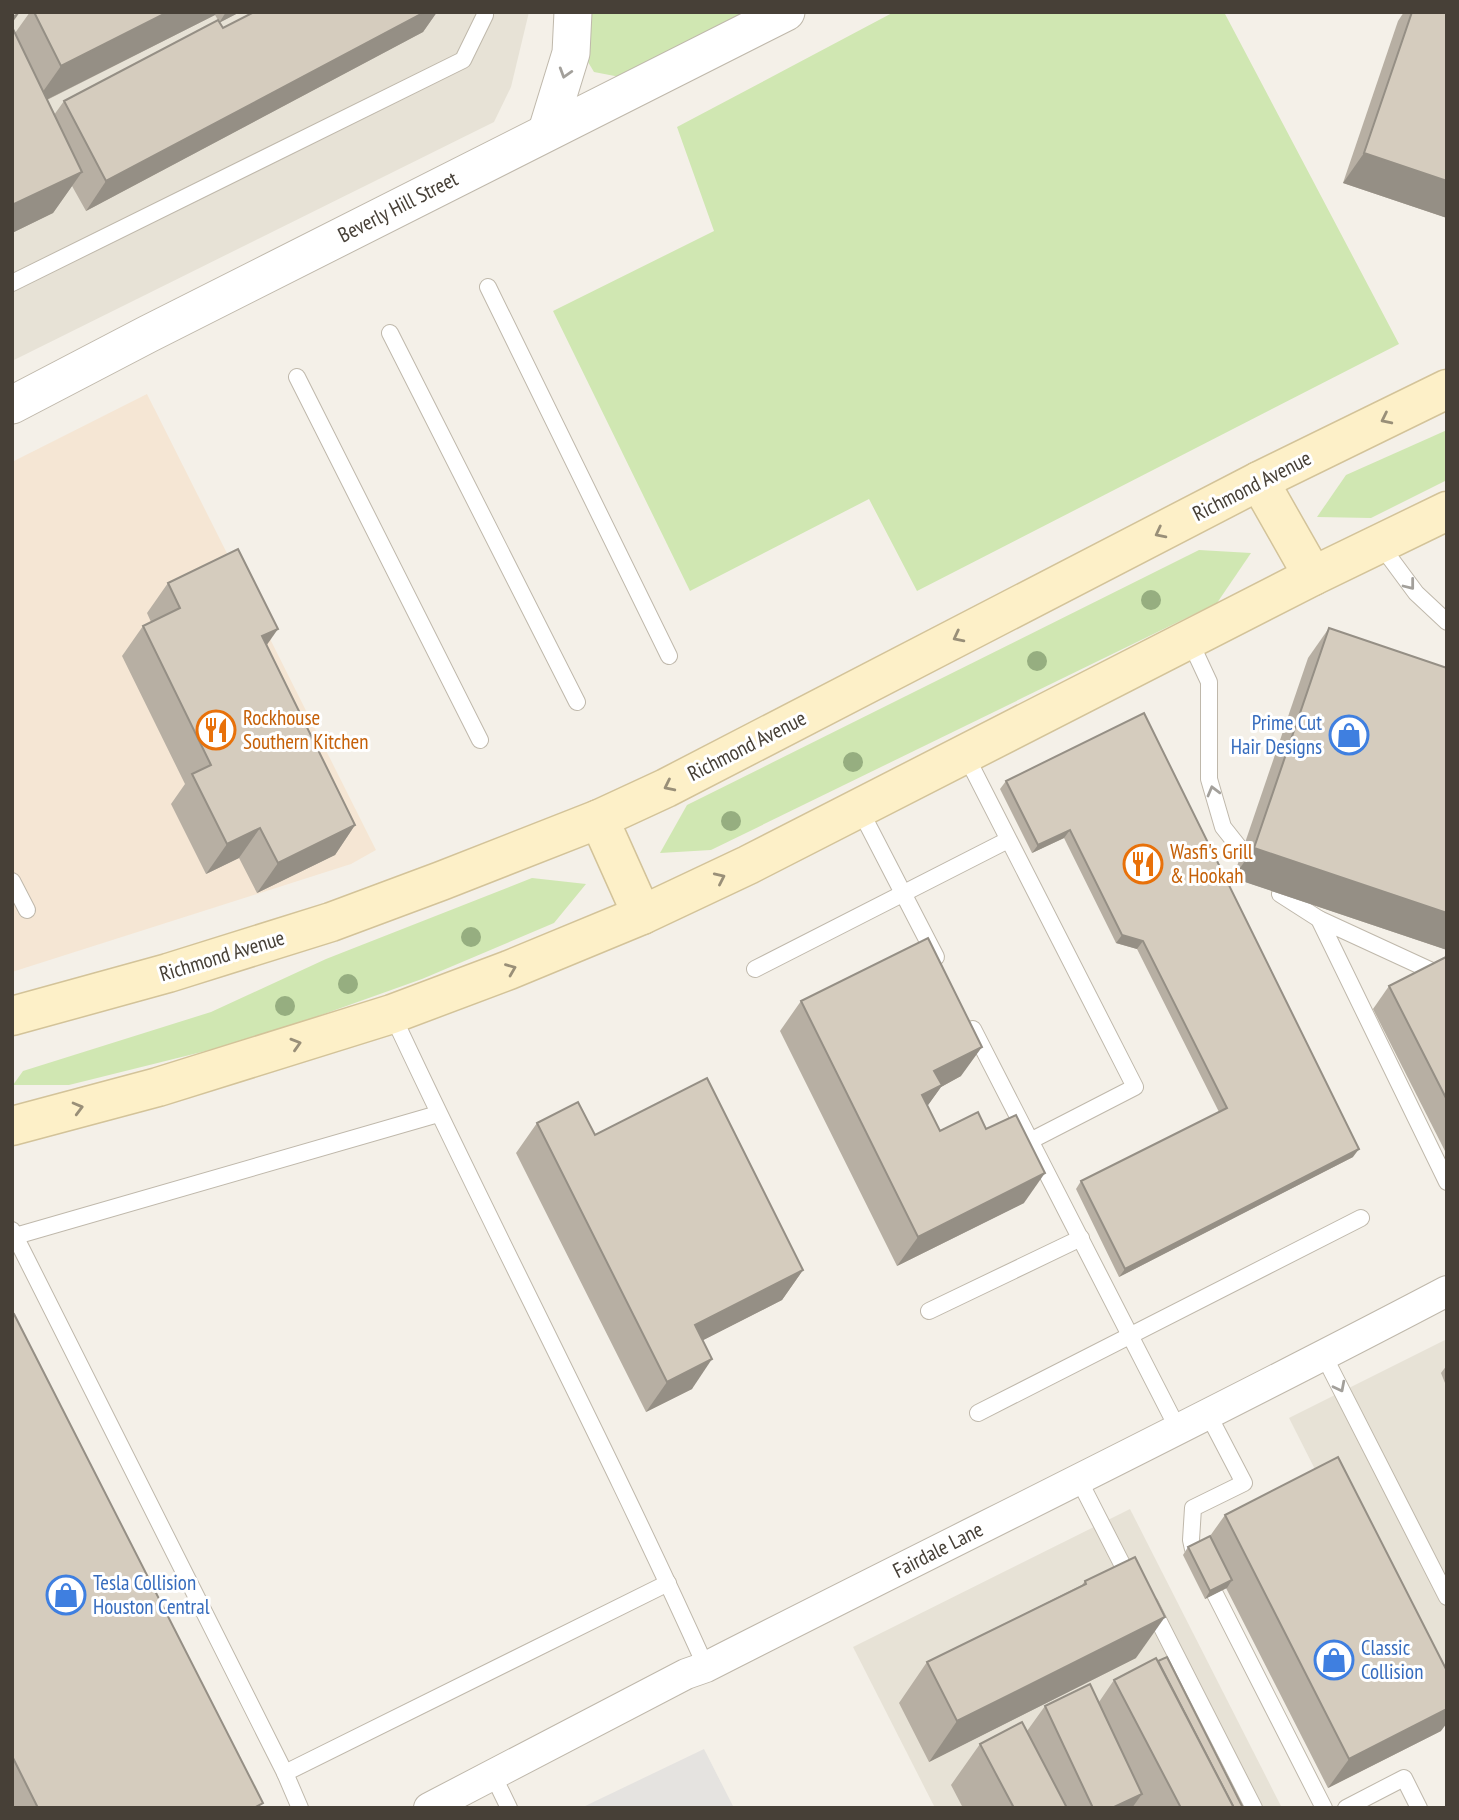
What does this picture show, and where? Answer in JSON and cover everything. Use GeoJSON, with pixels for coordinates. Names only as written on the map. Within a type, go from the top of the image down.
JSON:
{"type":"FeatureCollection","features":[{"type":"Feature","properties":{"kind":"main road","name":"Richmond Avenue"},"geometry":{"type":"LineString","coordinates":[[12,1016],[331,922],[599,819],[666,788],[1259,481],[1447,389]]}},
{"type":"Feature","properties":{"kind":"main road"},"geometry":{"type":"LineString","coordinates":[[1259,481],[1313,576]]}},
{"type":"Feature","properties":{"kind":"main road"},"geometry":{"type":"LineString","coordinates":[[12,1126],[158,1087],[392,1014],[509,970],[642,915],[748,865],[1447,510]]}},
{"type":"Feature","properties":{"kind":"main road"},"geometry":{"type":"LineString","coordinates":[[599,819],[642,915]]}},
{"type":"Feature","properties":{"kind":"street"},"geometry":{"type":"LineString","coordinates":[[547,131],[571,53],[573,12]]}},
{"type":"Feature","properties":{"kind":"street","name":"Beverly Hill Street"},"geometry":{"type":"LineString","coordinates":[[12,405],[786,12]]}},
{"type":"Feature","properties":{"kind":"street","name":"Fairdale Lane"},"geometry":{"type":"LineString","coordinates":[[429,1808],[686,1674],[706,1667],[1079,1480],[1447,1291]]}},
{"type":"Feature","properties":{"kind":"lane"},"geometry":{"type":"LineString","coordinates":[[12,283],[463,60],[485,12]]}},
{"type":"Feature","properties":{"kind":"lane"},"geometry":{"type":"LineString","coordinates":[[488,287],[669,656]]}},
{"type":"Feature","properties":{"kind":"lane"},"geometry":{"type":"LineString","coordinates":[[390,334],[577,702]]}},
{"type":"Feature","properties":{"kind":"lane"},"geometry":{"type":"LineString","coordinates":[[297,377],[480,740]]}},
{"type":"Feature","properties":{"kind":"lane"},"geometry":{"type":"LineString","coordinates":[[1379,543],[1416,593],[1447,622]]}},
{"type":"Feature","properties":{"kind":"lane"},"geometry":{"type":"LineString","coordinates":[[1189,639],[1209,682],[1209,779],[1223,827],[1242,851]]}},
{"type":"Feature","properties":{"kind":"lane"},"geometry":{"type":"LineString","coordinates":[[965,754],[1135,1087],[1030,1141]]}},
{"type":"Feature","properties":{"kind":"lane"},"geometry":{"type":"LineString","coordinates":[[859,808],[941,968]]}},
{"type":"Feature","properties":{"kind":"lane"},"geometry":{"type":"LineString","coordinates":[[755,969],[1008,840]]}},
{"type":"Feature","properties":{"kind":"lane"},"geometry":{"type":"LineString","coordinates":[[12,881],[27,910]]}},
{"type":"Feature","properties":{"kind":"lane"},"geometry":{"type":"LineString","coordinates":[[1280,894],[1319,919],[1447,978]]}},
{"type":"Feature","properties":{"kind":"lane"},"geometry":{"type":"LineString","coordinates":[[1319,919],[1447,1182]]}},
{"type":"Feature","properties":{"kind":"lane"},"geometry":{"type":"LineString","coordinates":[[392,1014],[438,1114],[668,1583],[706,1667]]}},
{"type":"Feature","properties":{"kind":"lane"},"geometry":{"type":"LineString","coordinates":[[967,1017],[1178,1429]]}},
{"type":"Feature","properties":{"kind":"lane"},"geometry":{"type":"LineString","coordinates":[[300,1808],[285,1773],[13,1234],[438,1114]]}},
{"type":"Feature","properties":{"kind":"lane"},"geometry":{"type":"LineString","coordinates":[[978,1413],[1361,1218]]}},
{"type":"Feature","properties":{"kind":"lane"},"geometry":{"type":"LineString","coordinates":[[929,1311],[1081,1238]]}},
{"type":"Feature","properties":{"kind":"lane"},"geometry":{"type":"LineString","coordinates":[[1324,1356],[1447,1597]]}},
{"type":"Feature","properties":{"kind":"lane"},"geometry":{"type":"LineString","coordinates":[[1193,1549],[1193,1508],[1244,1483],[1208,1414]]}},
{"type":"Feature","properties":{"kind":"lane"},"geometry":{"type":"LineString","coordinates":[[1079,1480],[1122,1564],[1143,1591],[1254,1808]]}},
{"type":"Feature","properties":{"kind":"lane"},"geometry":{"type":"LineString","coordinates":[[285,1773],[668,1583]]}},
{"type":"Feature","properties":{"kind":"lane"},"geometry":{"type":"LineString","coordinates":[[1215,1594],[1324,1808]]}},
{"type":"Feature","properties":{"kind":"lane"},"geometry":{"type":"LineString","coordinates":[[493,1775],[509,1808]]}},
{"type":"Feature","properties":{"kind":"lane"},"geometry":{"type":"LineString","coordinates":[[1346,1808],[1404,1778],[1419,1808]]}},
{"type":"Feature","properties":{"kind":"shaded area"},"geometry":{"type":"Polygon","coordinates":[[[12,12],[529,12],[511,87],[494,122],[12,361],[12,12]]]}},
{"type":"Feature","properties":{"kind":"shaded area"},"geometry":{"type":"Polygon","coordinates":[[[147,394],[376,850],[351,864],[12,972],[12,462],[147,394]]]}},
{"type":"Feature","properties":{"kind":"shaded area"},"geometry":{"type":"Polygon","coordinates":[[[1447,1339],[1447,1730],[1289,1418],[1447,1339]]]}},
{"type":"Feature","properties":{"kind":"shaded area"},"geometry":{"type":"Polygon","coordinates":[[[1130,1509],[1282,1808],[935,1808],[853,1647],[1130,1509]]]}},
{"type":"Feature","properties":{"kind":"shaded area"},"geometry":{"type":"Polygon","coordinates":[[[704,1749],[734,1808],[581,1808],[704,1749]]]}},
{"type":"Feature","properties":{"kind":"green space"},"geometry":{"type":"Polygon","coordinates":[[[582,12],[752,12],[625,78],[594,72],[588,62],[582,12]]]}},
{"type":"Feature","properties":{"kind":"green space"},"geometry":{"type":"Polygon","coordinates":[[[894,12],[1224,12],[1399,344],[917,591],[869,499],[690,591],[553,311],[714,231],[677,127],[894,12]]]}},
{"type":"Feature","properties":{"kind":"green space"},"geometry":{"type":"Polygon","coordinates":[[[1447,430],[1447,480],[1371,518],[1317,517],[1346,475],[1447,430]]]}},
{"type":"Feature","properties":{"kind":"green space"},"geometry":{"type":"Polygon","coordinates":[[[1199,550],[1251,553],[1217,603],[711,850],[660,853],[687,805],[1199,550]]]}},
{"type":"Feature","properties":{"kind":"green space"},"geometry":{"type":"Polygon","coordinates":[[[532,878],[586,884],[554,923],[422,979],[254,1039],[69,1085],[13,1085],[23,1071],[211,1012],[326,959],[532,878]]]}},
{"type":"Feature","properties":{"kind":"building"},"geometry":{"type":"Polygon","coordinates":[[[34,12],[168,12],[61,66],[34,12]]]}},
{"type":"Feature","properties":{"kind":"building"},"geometry":{"type":"Polygon","coordinates":[[[254,12],[425,12],[106,181],[64,101],[218,20],[223,28],[254,12]]]}},
{"type":"Feature","properties":{"kind":"building"},"geometry":{"type":"Polygon","coordinates":[[[1412,12],[1447,12],[1447,181],[1364,153],[1412,12]]]}},
{"type":"Feature","properties":{"kind":"building"},"geometry":{"type":"Polygon","coordinates":[[[12,27],[82,172],[12,205],[12,27]]]}},
{"type":"Feature","properties":{"kind":"building","name":"Rockhouse Southern Kitchen"},"geometry":{"type":"Polygon","coordinates":[[[238,549],[278,629],[262,636],[355,825],[278,863],[260,828],[227,844],[192,774],[211,765],[143,626],[180,608],[168,583],[238,549]]]}},
{"type":"Feature","properties":{"kind":"building"},"geometry":{"type":"Polygon","coordinates":[[[1329,628],[1447,668],[1447,913],[1254,848],[1329,628]]]}},
{"type":"Feature","properties":{"kind":"building"},"geometry":{"type":"Polygon","coordinates":[[[1144,713],[1359,1149],[1125,1269],[1081,1181],[1227,1108],[1143,941],[1122,935],[1070,830],[1038,845],[1006,781],[1144,713]]]}},
{"type":"Feature","properties":{"kind":"building"},"geometry":{"type":"Polygon","coordinates":[[[928,938],[982,1047],[934,1071],[942,1085],[922,1095],[940,1131],[978,1112],[986,1129],[1016,1115],[1045,1173],[918,1237],[801,1001],[928,938]]]}},
{"type":"Feature","properties":{"kind":"building"},"geometry":{"type":"Polygon","coordinates":[[[1446,957],[1447,960],[1447,1100],[1389,986],[1446,957]]]}},
{"type":"Feature","properties":{"kind":"building"},"geometry":{"type":"Polygon","coordinates":[[[707,1078],[803,1270],[695,1325],[712,1359],[667,1382],[537,1123],[578,1102],[595,1135],[707,1078]]]}},
{"type":"Feature","properties":{"kind":"building","name":"Tesla Collision Houston Central"},"geometry":{"type":"Polygon","coordinates":[[[14,1314],[263,1803],[254,1808],[38,1808],[12,1756],[14,1314]]]}},
{"type":"Feature","properties":{"kind":"building","name":"Classic Collision"},"geometry":{"type":"Polygon","coordinates":[[[1338,1457],[1447,1671],[1447,1709],[1349,1759],[1225,1515],[1338,1457]]]}},
{"type":"Feature","properties":{"kind":"building"},"geometry":{"type":"Polygon","coordinates":[[[1210,1536],[1232,1580],[1210,1591],[1188,1547],[1210,1536]]]}},
{"type":"Feature","properties":{"kind":"building"},"geometry":{"type":"Polygon","coordinates":[[[1135,1557],[1165,1617],[957,1721],[927,1662],[1135,1557]]]}},
{"type":"Feature","properties":{"kind":"building"},"geometry":{"type":"Polygon","coordinates":[[[1167,1657],[1243,1808],[1234,1808],[1158,1661],[1167,1657]]]}},
{"type":"Feature","properties":{"kind":"building"},"geometry":{"type":"Polygon","coordinates":[[[1156,1658],[1234,1808],[1181,1808],[1114,1680],[1156,1658]]]}},
{"type":"Feature","properties":{"kind":"building"},"geometry":{"type":"Polygon","coordinates":[[[1090,1684],[1142,1794],[1112,1808],[1093,1808],[1045,1706],[1090,1684]]]}},
{"type":"Feature","properties":{"kind":"building"},"geometry":{"type":"Polygon","coordinates":[[[1022,1722],[1067,1808],[1014,1808],[980,1744],[1022,1722]]]}},
{"type":"Feature","properties":{"kind":"place","name":"Rockhouse Southern Kitchen"},"geometry":{"type":"Point","coordinates":[216,730]}},
{"type":"Feature","properties":{"kind":"place","name":"Prime Cut Hair Designs"},"geometry":{"type":"Point","coordinates":[1349,735]}},
{"type":"Feature","properties":{"kind":"place","name":"Wasfi's Grill & Hookah"},"geometry":{"type":"Point","coordinates":[1143,864]}},
{"type":"Feature","properties":{"kind":"place","name":"Tesla Collision Houston Central"},"geometry":{"type":"Point","coordinates":[66,1595]}},
{"type":"Feature","properties":{"kind":"place","name":"Classic Collision"},"geometry":{"type":"Point","coordinates":[1334,1660]}}]}
